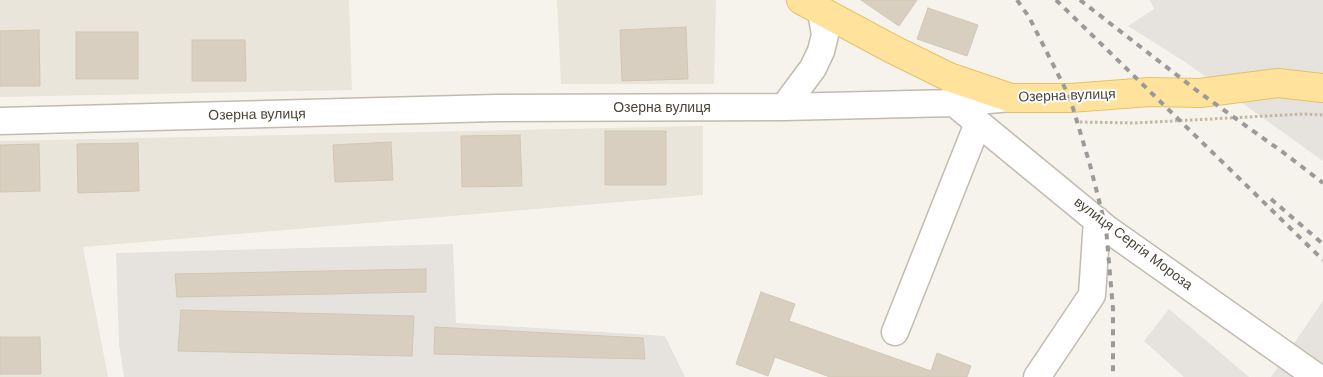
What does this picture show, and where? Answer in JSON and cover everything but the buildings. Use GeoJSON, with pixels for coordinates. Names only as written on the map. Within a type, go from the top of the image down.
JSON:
{"type":"FeatureCollection","features":[{"type":"Feature","properties":{"kind":"main road"},"geometry":{"type":"LineString","coordinates":[[811,5],[949,77],[1011,98]]}},
{"type":"Feature","properties":{"kind":"main road","name":"Озерна вулиця"},"geometry":{"type":"LineString","coordinates":[[1011,98],[1070,98],[1150,92],[1200,93],[1278,83],[1323,88]]}},
{"type":"Feature","properties":{"kind":"street"},"geometry":{"type":"LineString","coordinates":[[784,107],[813,68],[821,51],[825,35],[811,5]]}},
{"type":"Feature","properties":{"kind":"street","name":"Озерна вулиця"},"geometry":{"type":"LineString","coordinates":[[0,121],[496,108],[784,107],[954,103],[1011,98]]}},
{"type":"Feature","properties":{"kind":"street","name":"вулиця Сергія Мороза"},"geometry":{"type":"LineString","coordinates":[[954,103],[1106,228],[1317,377]]}},
{"type":"Feature","properties":{"kind":"street"},"geometry":{"type":"LineString","coordinates":[[894,332],[978,123]]}},
{"type":"Feature","properties":{"kind":"street"},"geometry":{"type":"LineString","coordinates":[[1037,377],[1092,295],[1097,220]]}},
{"type":"Feature","properties":{"kind":"path"},"geometry":{"type":"LineString","coordinates":[[1078,122],[1135,123],[1304,114],[1323,115]]}},
{"type":"Feature","properties":{"kind":"shaded area"},"geometry":{"type":"Polygon","coordinates":[[[0,0],[349,0],[352,90],[0,97],[0,0]]]}},
{"type":"Feature","properties":{"kind":"shaded area"},"geometry":{"type":"Polygon","coordinates":[[[557,0],[716,0],[714,84],[561,84],[557,0]]]}},
{"type":"Feature","properties":{"kind":"shaded area"},"geometry":{"type":"Polygon","coordinates":[[[1150,0],[1323,0],[1323,161],[1185,62],[1128,26],[1154,9],[1150,0]]]}},
{"type":"Feature","properties":{"kind":"shaded area"},"geometry":{"type":"Polygon","coordinates":[[[703,126],[703,195],[83,247],[108,377],[0,377],[0,141],[703,126]]]}},
{"type":"Feature","properties":{"kind":"shaded area"},"geometry":{"type":"Polygon","coordinates":[[[453,244],[456,323],[665,336],[685,377],[124,377],[119,344],[116,253],[453,244]]]}},
{"type":"Feature","properties":{"kind":"shaded area"},"geometry":{"type":"Polygon","coordinates":[[[1323,301],[1323,377],[1271,377],[1323,301]]]}},
{"type":"Feature","properties":{"kind":"shaded area"},"geometry":{"type":"Polygon","coordinates":[[[1169,309],[1249,377],[1184,377],[1144,341],[1169,309]]]}},
{"type":"Feature","properties":{"kind":"railway"},"geometry":{"type":"LineString","coordinates":[[1017,0],[1029,17],[1070,98],[1090,165],[1106,228],[1113,309],[1113,377]]}},
{"type":"Feature","properties":{"kind":"railway"},"geometry":{"type":"LineString","coordinates":[[1056,0],[1323,260]]}},
{"type":"Feature","properties":{"kind":"railway"},"geometry":{"type":"LineString","coordinates":[[1080,0],[1200,93],[1323,183]]}},
{"type":"Feature","properties":{"kind":"railway"},"geometry":{"type":"LineString","coordinates":[[1271,199],[1323,244]]}}]}
